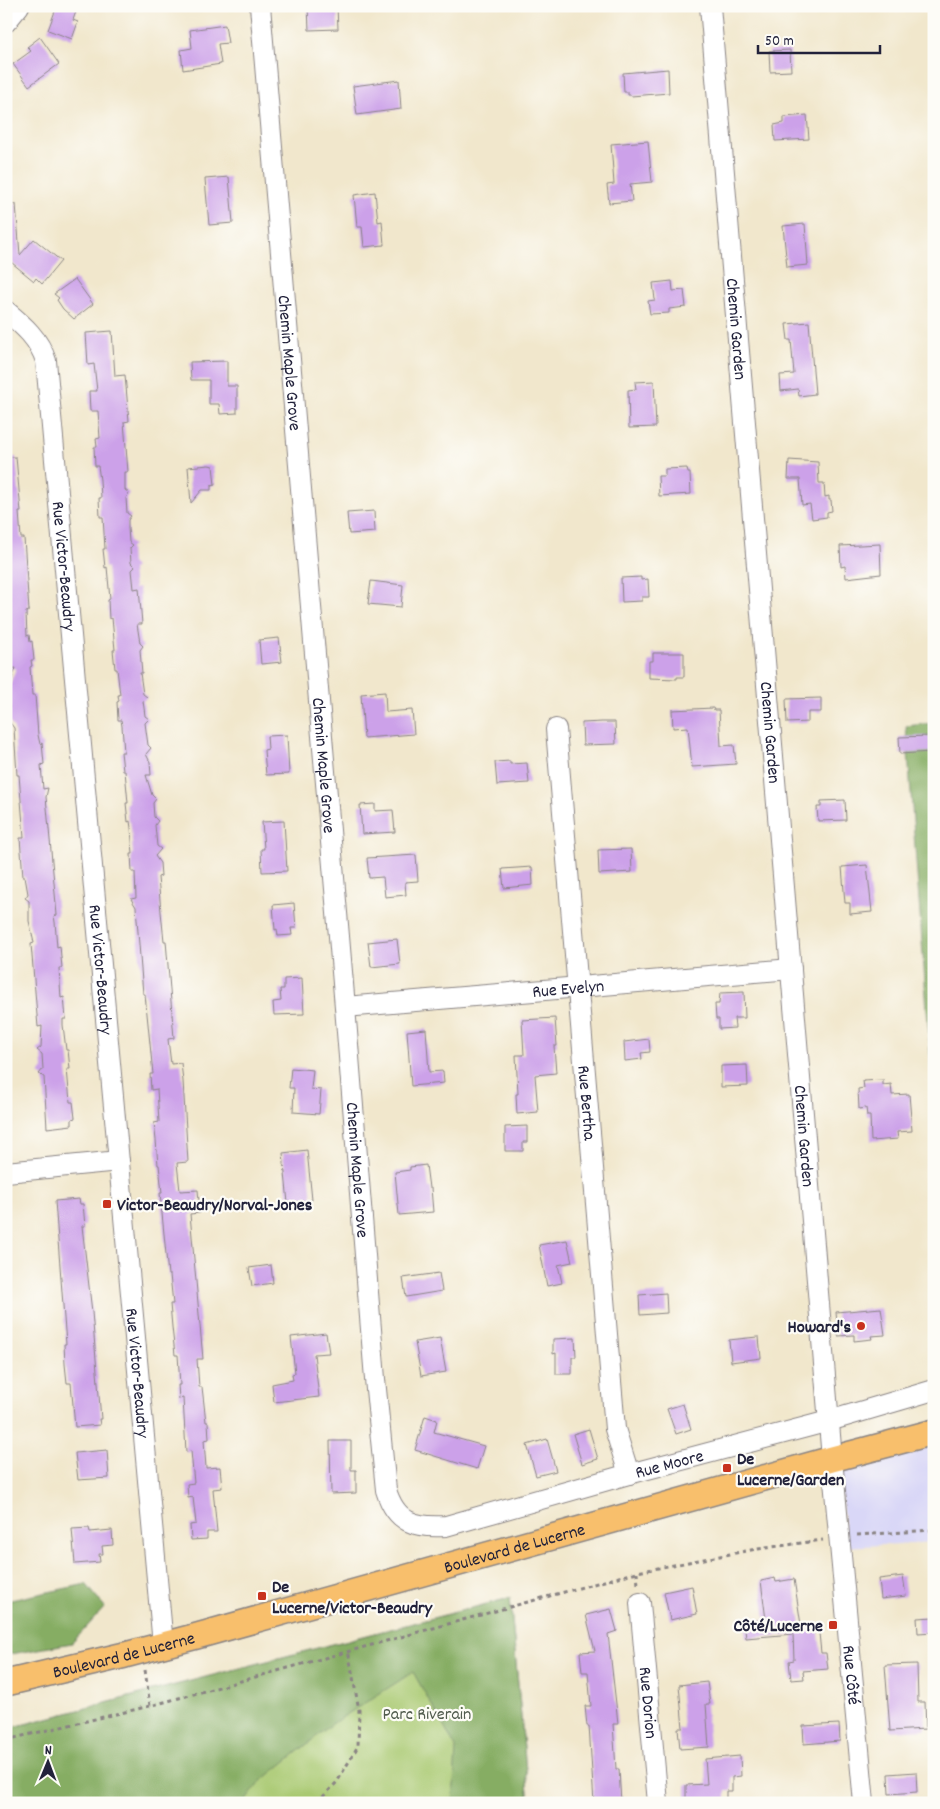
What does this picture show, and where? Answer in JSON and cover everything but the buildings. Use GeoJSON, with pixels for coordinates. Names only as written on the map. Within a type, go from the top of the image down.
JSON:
{"type":"FeatureCollection","features":[{"type":"Feature","properties":{"kind":"main road","name":"Boulevard de Lucerne"},"geometry":{"type":"LineString","coordinates":[[6,1683],[163,1645],[934,1432]]}},
{"type":"Feature","properties":{"kind":"street"},"geometry":{"type":"LineString","coordinates":[[6,22],[19,6]]}},
{"type":"Feature","properties":{"kind":"street","name":"Chemin Maple Grove"},"geometry":{"type":"LineString","coordinates":[[260,6],[375,1378],[386,1490],[390,1502],[405,1520]]}},
{"type":"Feature","properties":{"kind":"street","name":"Chemin Garden"},"geometry":{"type":"LineString","coordinates":[[710,6],[832,1459]]}},
{"type":"Feature","properties":{"kind":"street","name":"Rue Victor-Beaudry"},"geometry":{"type":"LineString","coordinates":[[6,311],[34,336],[42,348],[46,362],[163,1645]]}},
{"type":"Feature","properties":{"kind":"street","name":"Rue Bertha"},"geometry":{"type":"LineString","coordinates":[[556,729],[615,1429],[629,1474]]}},
{"type":"Feature","properties":{"kind":"street","name":"Rue Evelyn"},"geometry":{"type":"LineString","coordinates":[[345,1008],[791,968]]}},
{"type":"Feature","properties":{"kind":"street"},"geometry":{"type":"LineString","coordinates":[[6,1172],[119,1161]]}},
{"type":"Feature","properties":{"kind":"street","name":"Rue Moore"},"geometry":{"type":"LineString","coordinates":[[405,1520],[414,1525],[429,1527],[446,1526],[629,1474],[829,1421],[934,1390]]}},
{"type":"Feature","properties":{"kind":"street","name":"Rue Côté"},"geometry":{"type":"LineString","coordinates":[[832,1459],[864,1803]]}},
{"type":"Feature","properties":{"kind":"street","name":"Rue Dorion"},"geometry":{"type":"LineString","coordinates":[[640,1604],[658,1803]]}},
{"type":"Feature","properties":{"kind":"path"},"geometry":{"type":"LineString","coordinates":[[6,1740],[150,1706],[637,1572],[752,1550],[864,1534],[934,1530]]}},
{"type":"Feature","properties":{"kind":"path"},"geometry":{"type":"LineString","coordinates":[[317,1803],[337,1782],[358,1746],[359,1710],[348,1650]]}},
{"type":"Feature","properties":{"kind":"path"},"geometry":{"type":"LineString","coordinates":[[144,1670],[150,1706]]}},
{"type":"Feature","properties":{"kind":"shaded area"},"geometry":{"type":"Polygon","coordinates":[[[934,1445],[934,1542],[846,1547],[839,1470],[934,1445]]]}},
{"type":"Feature","properties":{"kind":"green space"},"geometry":{"type":"Polygon","coordinates":[[[934,723],[934,1104],[906,726],[934,723]]]}},
{"type":"Feature","properties":{"kind":"green space"},"geometry":{"type":"Polygon","coordinates":[[[86,1584],[105,1607],[72,1643],[6,1655],[6,1601],[86,1584]]]}},
{"type":"Feature","properties":{"kind":"green space","name":"Parc Riverain"},"geometry":{"type":"Polygon","coordinates":[[[510,1598],[529,1803],[6,1803],[6,1729],[510,1598]]]}},
{"type":"Feature","properties":{"kind":"green space","name":"Parc Riverain"},"geometry":{"type":"Polygon","coordinates":[[[510,1598],[529,1803],[453,1803],[456,1748],[413,1672],[332,1724],[260,1782],[244,1803],[6,1803],[6,1729],[510,1598]]]}},
{"type":"Feature","properties":{"kind":"place","name":"Victor-Beaudry/Norval-Jones"},"geometry":{"type":"Point","coordinates":[107,1204]}},
{"type":"Feature","properties":{"kind":"place","name":"Howard's"},"geometry":{"type":"Point","coordinates":[861,1326]}},
{"type":"Feature","properties":{"kind":"place","name":"De Lucerne/Garden"},"geometry":{"type":"Point","coordinates":[727,1468]}},
{"type":"Feature","properties":{"kind":"place","name":"De Lucerne/Victor-Beaudry"},"geometry":{"type":"Point","coordinates":[262,1596]}},
{"type":"Feature","properties":{"kind":"place","name":"Côté/Lucerne"},"geometry":{"type":"Point","coordinates":[833,1625]}}]}
